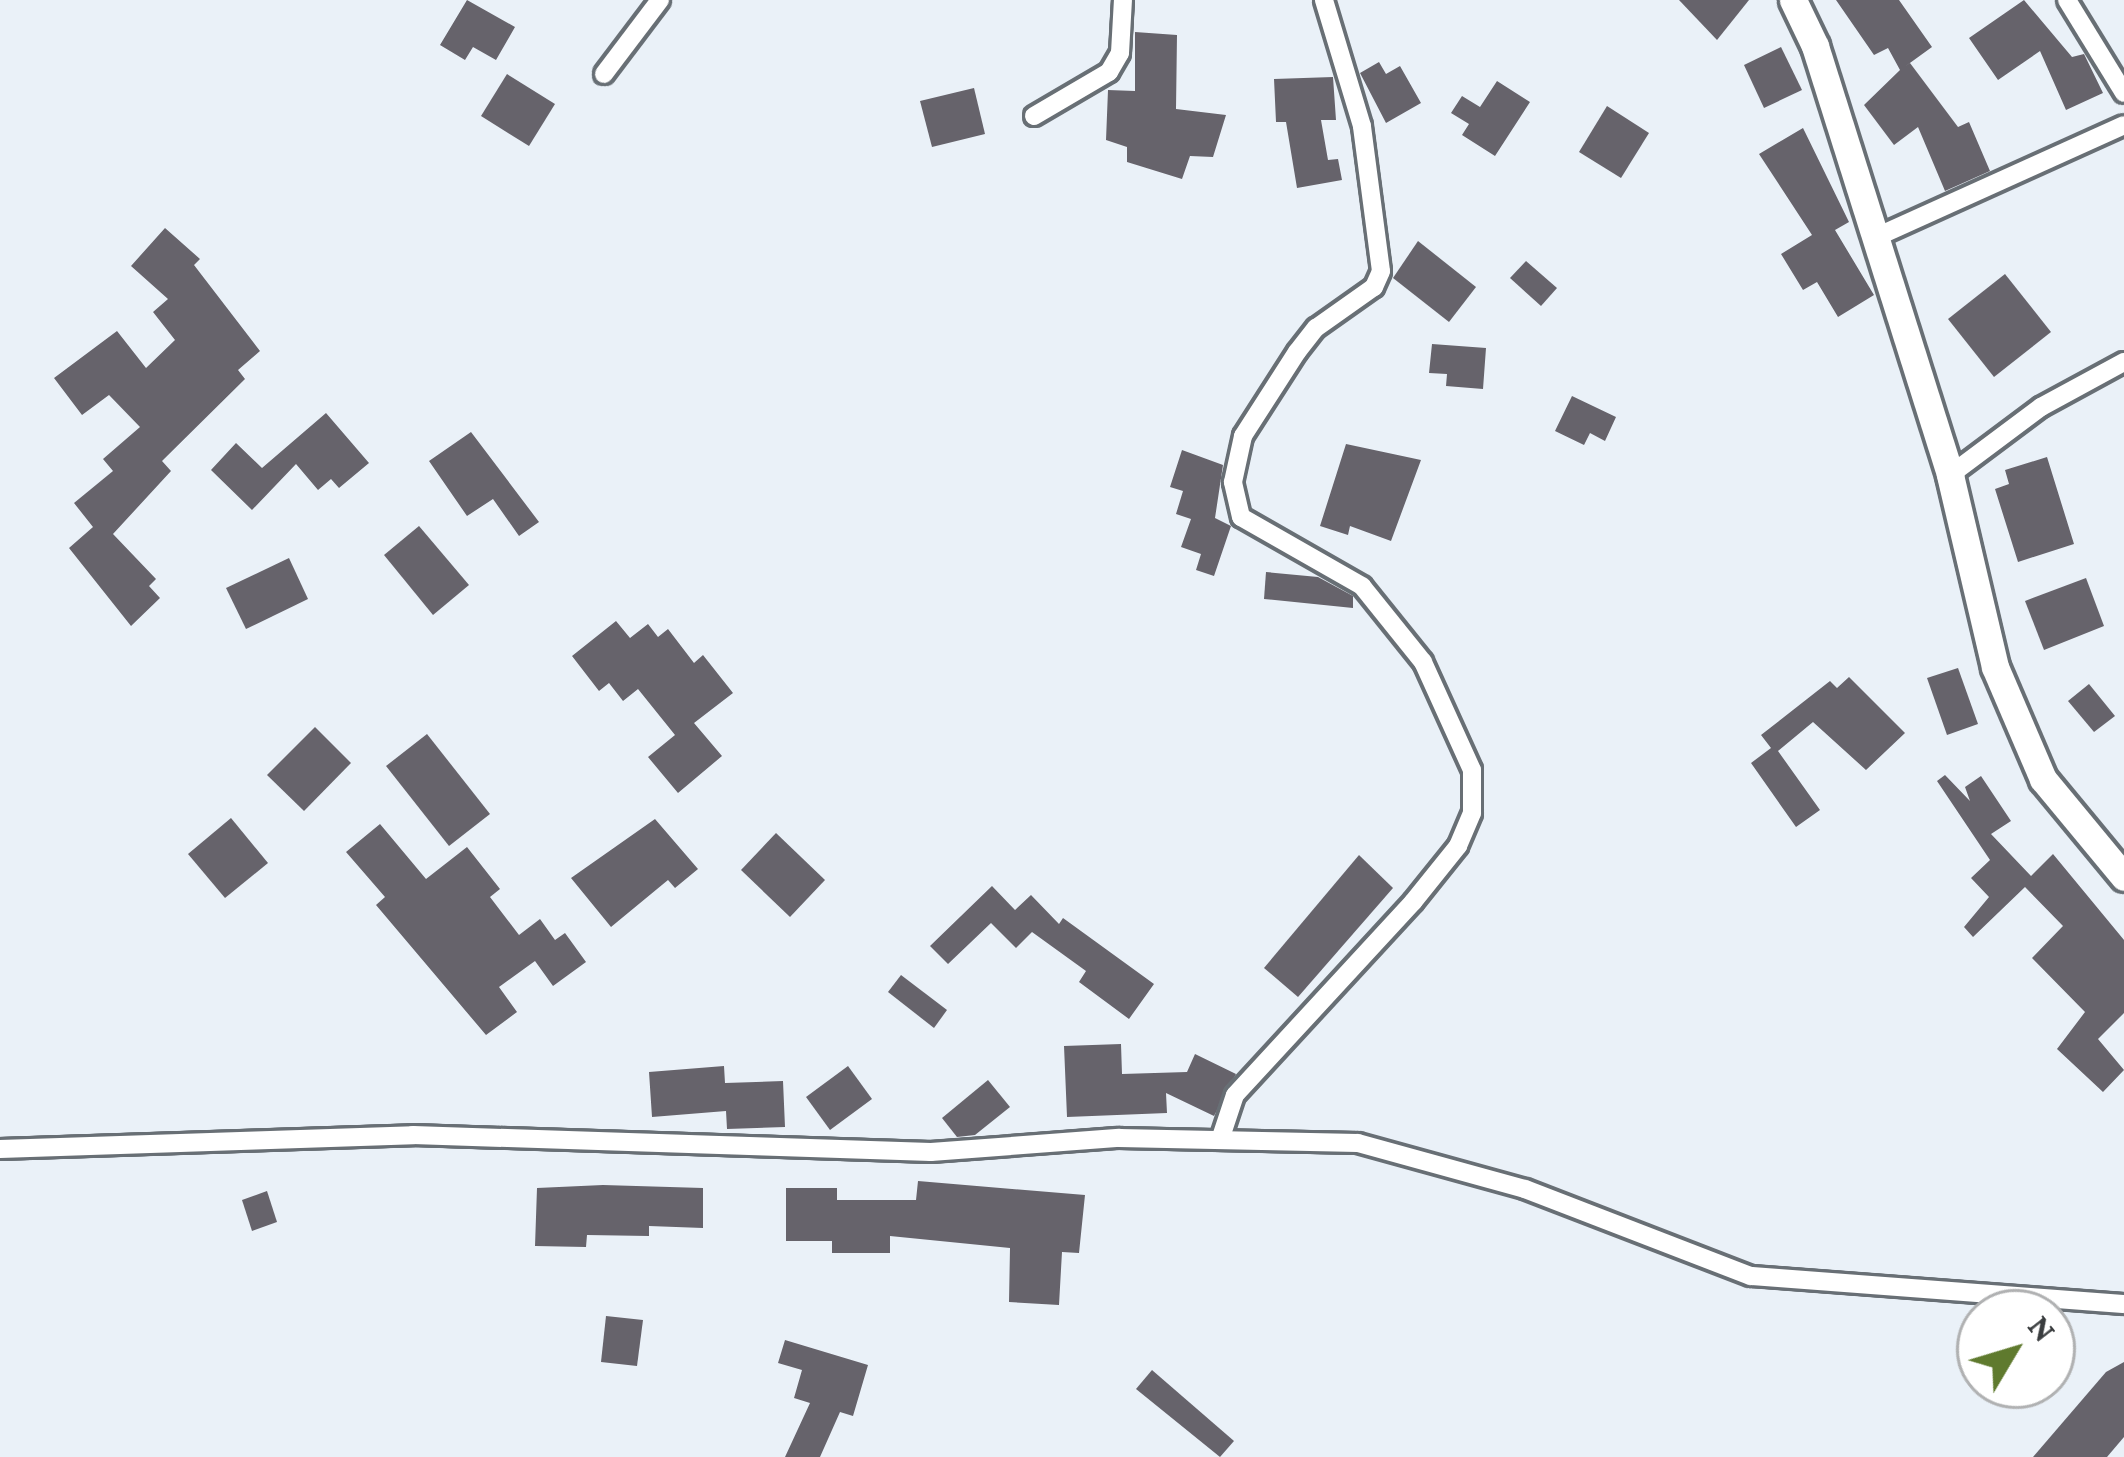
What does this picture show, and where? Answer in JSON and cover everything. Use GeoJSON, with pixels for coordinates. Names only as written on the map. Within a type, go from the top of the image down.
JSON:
{"type":"FeatureCollection","features":[{"type":"Feature","properties":{"kind":"main road"},"geometry":{"type":"LineString","coordinates":[[1792,0],[1815,46],[1950,475],[1995,667],[2043,778],[2124,877]]}},
{"type":"Feature","properties":{"kind":"street"},"geometry":{"type":"LineString","coordinates":[[604,74],[660,0]]}},
{"type":"Feature","properties":{"kind":"street"},"geometry":{"type":"LineString","coordinates":[[1034,116],[1108,72],[1120,53],[1123,0]]}},
{"type":"Feature","properties":{"kind":"street"},"geometry":{"type":"LineString","coordinates":[[1220,1141],[1235,1095],[1413,902],[1458,846],[1472,813],[1472,770],[1423,662],[1361,586],[1241,517],[1233,482],[1243,436],[1297,352],[1316,328],[1374,287],[1381,271],[1362,126],[1324,0]]}},
{"type":"Feature","properties":{"kind":"street"},"geometry":{"type":"LineString","coordinates":[[2067,0],[2124,93]]}},
{"type":"Feature","properties":{"kind":"street"},"geometry":{"type":"LineString","coordinates":[[1874,238],[2124,125]]}},
{"type":"Feature","properties":{"kind":"street"},"geometry":{"type":"LineString","coordinates":[[1950,475],[2041,406],[2124,362]]}},
{"type":"Feature","properties":{"kind":"street"},"geometry":{"type":"LineString","coordinates":[[0,1149],[413,1135],[909,1152],[1119,1138],[1358,1143],[1525,1189],[1750,1276],[2124,1304]]}},
{"type":"Feature","properties":{"kind":"building"},"geometry":{"type":"Polygon","coordinates":[[[467,0],[515,27],[496,60],[473,47],[465,60],[440,45],[467,0]]]}},
{"type":"Feature","properties":{"kind":"building"},"geometry":{"type":"Polygon","coordinates":[[[1679,0],[1749,0],[1717,40],[1679,0]]]}},
{"type":"Feature","properties":{"kind":"building"},"geometry":{"type":"Polygon","coordinates":[[[1836,0],[1899,0],[1932,47],[1903,68],[1910,63],[1958,127],[1969,122],[1990,171],[1945,191],[1918,127],[1894,145],[1864,105],[1900,70],[1888,48],[1874,55],[1836,0]]]}},
{"type":"Feature","properties":{"kind":"building"},"geometry":{"type":"Polygon","coordinates":[[[2024,0],[2072,57],[2084,54],[2103,93],[2066,110],[2040,51],[1998,80],[1969,38],[2024,0]]]}},
{"type":"Feature","properties":{"kind":"building"},"geometry":{"type":"Polygon","coordinates":[[[1135,32],[1177,35],[1176,109],[1226,115],[1213,157],[1190,156],[1182,179],[1127,162],[1127,147],[1106,140],[1108,90],[1135,91],[1135,32]]]}},
{"type":"Feature","properties":{"kind":"building"},"geometry":{"type":"Polygon","coordinates":[[[1781,47],[1802,90],[1764,108],[1744,65],[1781,47]]]}},
{"type":"Feature","properties":{"kind":"building"},"geometry":{"type":"Polygon","coordinates":[[[1379,62],[1386,74],[1400,66],[1421,103],[1386,123],[1360,73],[1379,62]]]}},
{"type":"Feature","properties":{"kind":"building"},"geometry":{"type":"Polygon","coordinates":[[[507,74],[555,104],[529,146],[481,116],[507,74]]]}},
{"type":"Feature","properties":{"kind":"building"},"geometry":{"type":"Polygon","coordinates":[[[1333,77],[1336,120],[1321,120],[1328,160],[1338,159],[1342,180],[1297,188],[1286,122],[1276,122],[1274,79],[1333,77]]]}},
{"type":"Feature","properties":{"kind":"building"},"geometry":{"type":"Polygon","coordinates":[[[1497,81],[1530,102],[1495,156],[1462,135],[1469,124],[1451,113],[1462,96],[1480,107],[1497,81]]]}},
{"type":"Feature","properties":{"kind":"building"},"geometry":{"type":"Polygon","coordinates":[[[974,88],[985,134],[932,147],[920,101],[974,88]]]}},
{"type":"Feature","properties":{"kind":"building"},"geometry":{"type":"Polygon","coordinates":[[[1607,106],[1649,133],[1621,178],[1579,152],[1607,106]]]}},
{"type":"Feature","properties":{"kind":"building"},"geometry":{"type":"Polygon","coordinates":[[[1803,128],[1849,222],[1835,230],[1874,295],[1838,317],[1817,282],[1803,290],[1781,254],[1812,235],[1759,154],[1803,128]]]}},
{"type":"Feature","properties":{"kind":"building"},"geometry":{"type":"Polygon","coordinates":[[[165,228],[200,259],[194,265],[260,351],[238,370],[245,379],[162,461],[171,471],[113,534],[156,579],[149,586],[160,598],[131,626],[69,548],[93,527],[74,503],[113,471],[103,459],[140,427],[109,395],[82,415],[54,378],[117,331],[146,368],[175,340],[153,312],[168,299],[131,266],[165,228]]]}},
{"type":"Feature","properties":{"kind":"building"},"geometry":{"type":"Polygon","coordinates":[[[1418,241],[1476,287],[1449,322],[1393,278],[1418,241]]]}},
{"type":"Feature","properties":{"kind":"building"},"geometry":{"type":"Polygon","coordinates":[[[1526,261],[1557,288],[1541,306],[1510,278],[1526,261]]]}},
{"type":"Feature","properties":{"kind":"building"},"geometry":{"type":"Polygon","coordinates":[[[2005,274],[2051,332],[1994,377],[1948,319],[2005,274]]]}},
{"type":"Feature","properties":{"kind":"building"},"geometry":{"type":"Polygon","coordinates":[[[1432,344],[1486,348],[1483,389],[1446,386],[1447,374],[1429,373],[1432,344]]]}},
{"type":"Feature","properties":{"kind":"building"},"geometry":{"type":"Polygon","coordinates":[[[1572,396],[1616,417],[1605,441],[1590,433],[1584,445],[1555,431],[1572,396]]]}},
{"type":"Feature","properties":{"kind":"building"},"geometry":{"type":"Polygon","coordinates":[[[326,413],[369,463],[339,488],[331,479],[318,490],[296,464],[252,510],[211,470],[236,443],[262,468],[326,413]]]}},
{"type":"Feature","properties":{"kind":"building"},"geometry":{"type":"Polygon","coordinates":[[[471,432],[539,522],[519,536],[493,499],[467,516],[429,461],[471,432]]]}},
{"type":"Feature","properties":{"kind":"building"},"geometry":{"type":"Polygon","coordinates":[[[1346,444],[1421,460],[1391,541],[1350,526],[1348,535],[1320,526],[1346,444]]]}},
{"type":"Feature","properties":{"kind":"building"},"geometry":{"type":"Polygon","coordinates":[[[1182,450],[1223,465],[1215,518],[1231,526],[1214,576],[1196,570],[1201,554],[1181,547],[1191,519],[1176,514],[1183,491],[1170,487],[1182,450]]]}},
{"type":"Feature","properties":{"kind":"building"},"geometry":{"type":"Polygon","coordinates":[[[2047,457],[2074,544],[2018,562],[1995,489],[2009,484],[2005,470],[2047,457]]]}},
{"type":"Feature","properties":{"kind":"building"},"geometry":{"type":"Polygon","coordinates":[[[419,526],[469,585],[433,615],[384,555],[419,526]]]}},
{"type":"Feature","properties":{"kind":"building"},"geometry":{"type":"Polygon","coordinates":[[[289,558],[308,599],[246,629],[226,588],[289,558]]]}},
{"type":"Feature","properties":{"kind":"building"},"geometry":{"type":"Polygon","coordinates":[[[1266,572],[1318,577],[1353,596],[1353,608],[1264,599],[1266,572]]]}},
{"type":"Feature","properties":{"kind":"building"},"geometry":{"type":"Polygon","coordinates":[[[2086,578],[2104,626],[2044,650],[2025,601],[2086,578]]]}},
{"type":"Feature","properties":{"kind":"building"},"geometry":{"type":"Polygon","coordinates":[[[616,621],[630,638],[648,624],[658,637],[668,629],[694,663],[703,655],[733,693],[694,723],[722,756],[678,793],[648,757],[675,735],[638,689],[623,701],[609,683],[599,691],[572,656],[616,621]]]}},
{"type":"Feature","properties":{"kind":"building"},"geometry":{"type":"Polygon","coordinates":[[[1958,668],[1978,724],[1947,735],[1927,678],[1958,668]]]}},
{"type":"Feature","properties":{"kind":"building"},"geometry":{"type":"Polygon","coordinates":[[[1849,677],[1905,733],[1866,770],[1813,722],[1778,751],[1820,810],[1796,827],[1751,763],[1771,748],[1761,735],[1830,681],[1837,688],[1849,677]]]}},
{"type":"Feature","properties":{"kind":"building"},"geometry":{"type":"Polygon","coordinates":[[[2089,684],[2115,716],[2094,732],[2068,701],[2089,684]]]}},
{"type":"Feature","properties":{"kind":"building"},"geometry":{"type":"Polygon","coordinates":[[[315,727],[351,763],[304,811],[267,775],[315,727]]]}},
{"type":"Feature","properties":{"kind":"building"},"geometry":{"type":"Polygon","coordinates":[[[427,734],[490,814],[449,846],[386,766],[427,734]]]}},
{"type":"Feature","properties":{"kind":"building"},"geometry":{"type":"Polygon","coordinates":[[[1945,775],[1970,801],[1965,787],[1981,776],[2011,821],[1991,834],[2031,876],[2053,854],[2124,940],[2124,1013],[2098,1039],[2124,1070],[2103,1092],[2057,1049],[2085,1012],[2032,958],[2063,926],[2025,887],[1973,937],[1964,927],[1989,897],[1971,878],[1990,860],[1937,781],[1945,775]]]}},
{"type":"Feature","properties":{"kind":"building"},"geometry":{"type":"Polygon","coordinates":[[[231,818],[268,863],[225,898],[188,854],[231,818]]]}},
{"type":"Feature","properties":{"kind":"building"},"geometry":{"type":"Polygon","coordinates":[[[655,819],[698,869],[675,888],[668,880],[611,927],[571,878],[655,819]]]}},
{"type":"Feature","properties":{"kind":"building"},"geometry":{"type":"Polygon","coordinates":[[[380,824],[426,879],[467,847],[500,889],[490,897],[519,935],[540,919],[555,940],[565,933],[586,962],[553,986],[535,961],[499,987],[517,1012],[486,1035],[376,905],[385,897],[346,852],[380,824]]]}},
{"type":"Feature","properties":{"kind":"building"},"geometry":{"type":"Polygon","coordinates":[[[776,833],[825,880],[790,917],[741,870],[776,833]]]}},
{"type":"Feature","properties":{"kind":"building"},"geometry":{"type":"Polygon","coordinates":[[[1359,855],[1393,888],[1298,997],[1264,968],[1359,855]]]}},
{"type":"Feature","properties":{"kind":"building"},"geometry":{"type":"Polygon","coordinates":[[[992,886],[1015,910],[1031,895],[1059,924],[1063,918],[1154,984],[1129,1019],[1079,982],[1086,971],[1032,932],[1016,948],[991,923],[948,964],[930,946],[992,886]]]}},
{"type":"Feature","properties":{"kind":"building"},"geometry":{"type":"Polygon","coordinates":[[[901,975],[947,1010],[934,1028],[888,992],[901,975]]]}},
{"type":"Feature","properties":{"kind":"building"},"geometry":{"type":"Polygon","coordinates":[[[1121,1044],[1122,1074],[1187,1072],[1195,1054],[1236,1074],[1214,1116],[1166,1093],[1167,1113],[1067,1117],[1064,1046],[1121,1044]]]}},
{"type":"Feature","properties":{"kind":"building"},"geometry":{"type":"Polygon","coordinates":[[[724,1066],[725,1083],[783,1081],[785,1127],[727,1129],[726,1111],[652,1117],[649,1072],[724,1066]]]}},
{"type":"Feature","properties":{"kind":"building"},"geometry":{"type":"Polygon","coordinates":[[[848,1066],[872,1099],[830,1130],[806,1097],[848,1066]]]}},
{"type":"Feature","properties":{"kind":"building"},"geometry":{"type":"Polygon","coordinates":[[[988,1080],[1010,1107],[975,1135],[957,1137],[942,1118],[988,1080]]]}},
{"type":"Feature","properties":{"kind":"building"},"geometry":{"type":"Polygon","coordinates":[[[918,1181],[1085,1195],[1079,1253],[1062,1252],[1059,1305],[1009,1302],[1010,1248],[890,1236],[890,1253],[832,1253],[832,1241],[786,1241],[786,1188],[837,1188],[837,1200],[916,1200],[918,1181]]]}},
{"type":"Feature","properties":{"kind":"building"},"geometry":{"type":"Polygon","coordinates":[[[537,1188],[703,1188],[703,1228],[649,1226],[649,1236],[587,1235],[586,1247],[535,1246],[537,1188]]]}},
{"type":"Feature","properties":{"kind":"building"},"geometry":{"type":"Polygon","coordinates":[[[267,1191],[277,1222],[252,1231],[242,1200],[267,1191]]]}},
{"type":"Feature","properties":{"kind":"building"},"geometry":{"type":"Polygon","coordinates":[[[606,1316],[643,1320],[637,1366],[601,1362],[606,1316]]]}},
{"type":"Feature","properties":{"kind":"building"},"geometry":{"type":"Polygon","coordinates":[[[785,1340],[868,1365],[853,1416],[840,1412],[820,1457],[785,1457],[810,1403],[794,1398],[802,1370],[778,1363],[785,1340]]]}},
{"type":"Feature","properties":{"kind":"building"},"geometry":{"type":"Polygon","coordinates":[[[2124,1362],[2124,1437],[2107,1457],[2033,1457],[2076,1409],[2106,1372],[2124,1362]]]}},
{"type":"Feature","properties":{"kind":"building"},"geometry":{"type":"Polygon","coordinates":[[[1152,1370],[1234,1441],[1220,1457],[1136,1389],[1152,1370]]]}}]}
